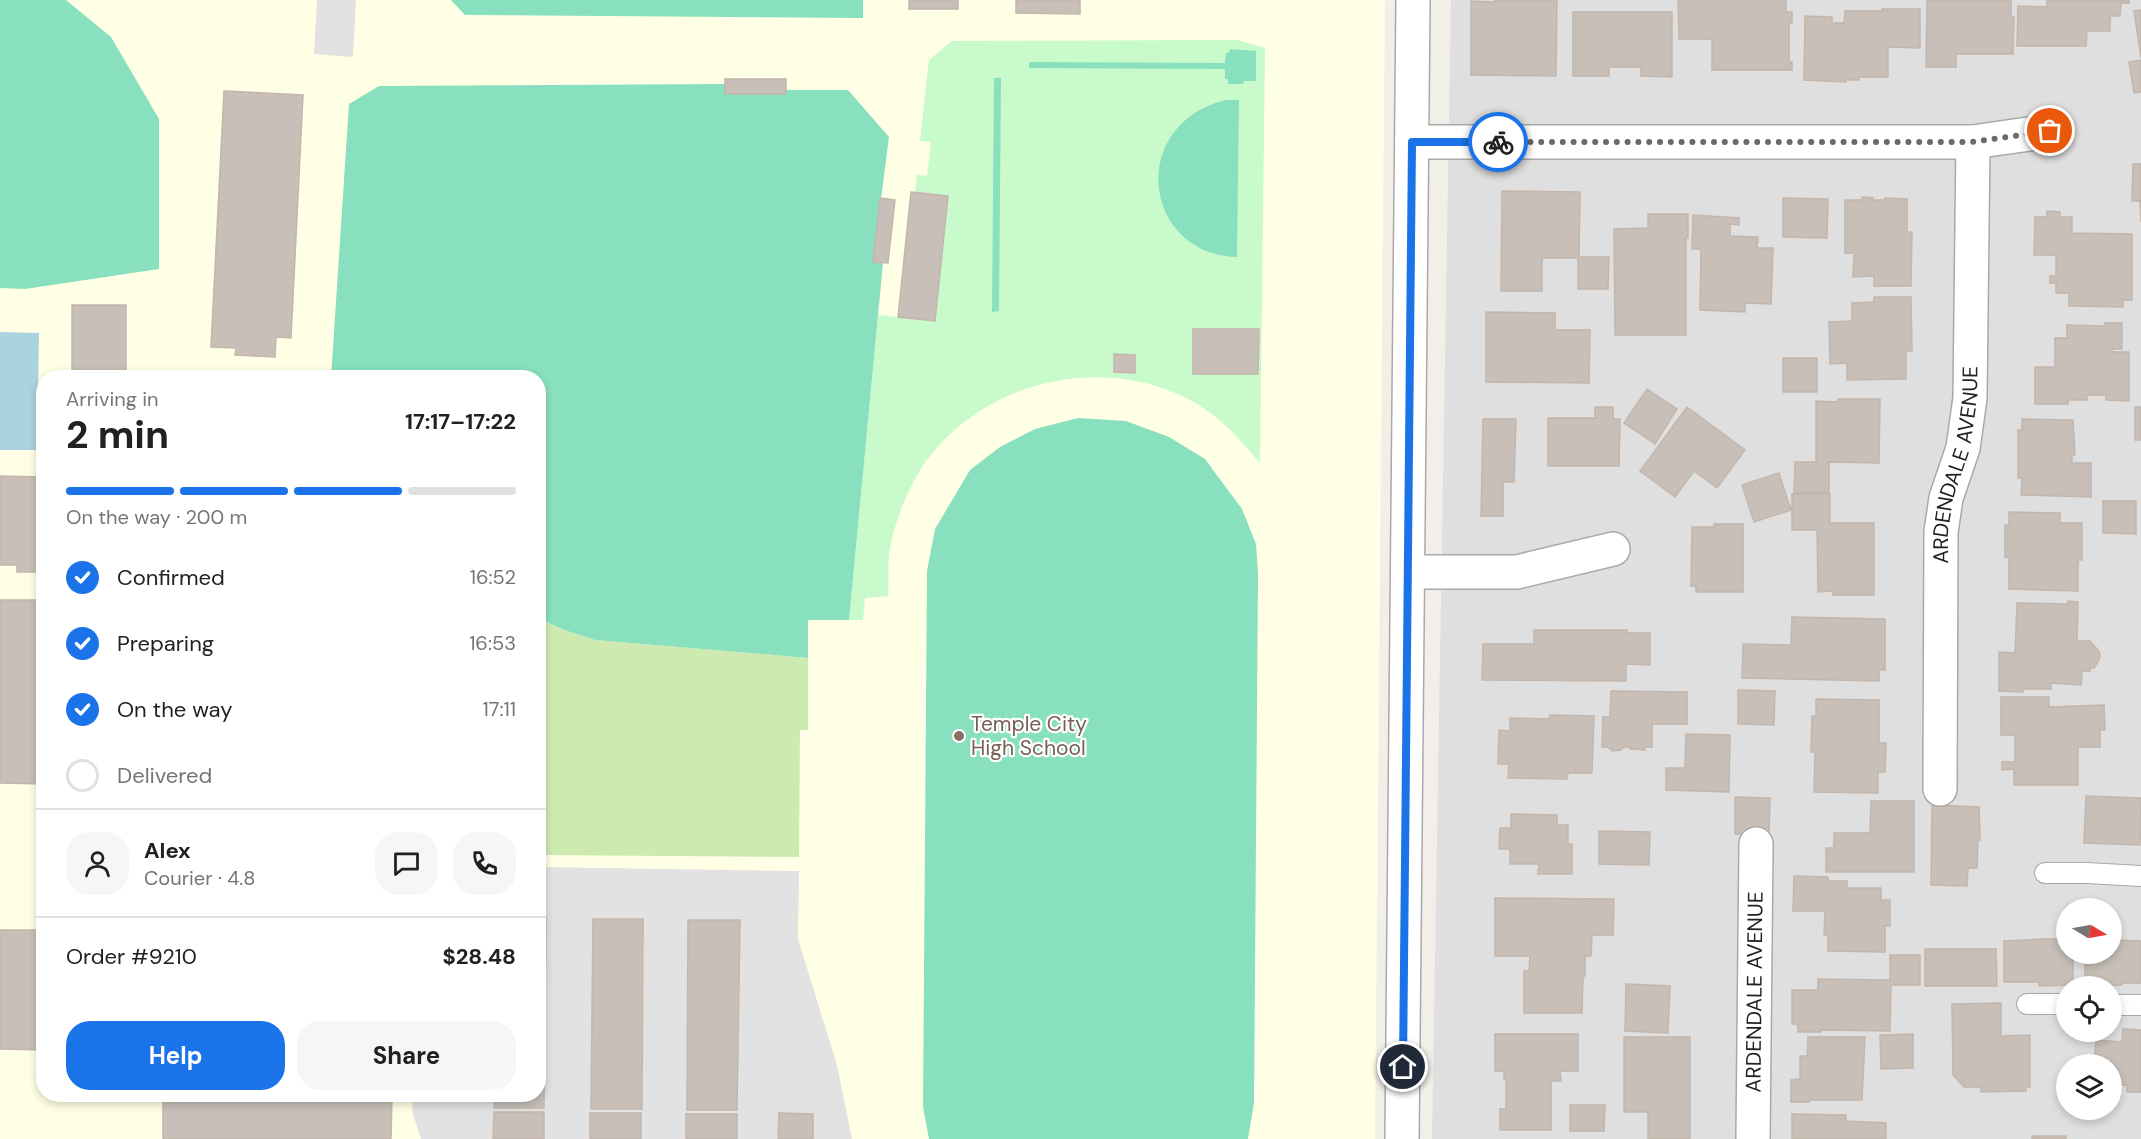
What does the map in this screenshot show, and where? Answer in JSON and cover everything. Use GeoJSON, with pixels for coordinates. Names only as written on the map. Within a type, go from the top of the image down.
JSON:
{"type":"FeatureCollection","features":[{"type":"Feature","properties":{"kind":"street"},"geometry":{"type":"LineString","coordinates":[[1402,1139],[1413,0]]}},
{"type":"Feature","properties":{"kind":"street"},"geometry":{"type":"LineString","coordinates":[[1412,142],[1972,142],[2050,131]]}},
{"type":"Feature","properties":{"kind":"street","name":"ARDENDALE AVENUE"},"geometry":{"type":"LineString","coordinates":[[1940,789],[1941,532],[1946,498],[1963,448],[1970,398],[1972,142]]}},
{"type":"Feature","properties":{"kind":"street"},"geometry":{"type":"LineString","coordinates":[[1408,572],[1517,572],[1613,549]]}},
{"type":"Feature","properties":{"kind":"street","name":"ARDENDALE AVENUE"},"geometry":{"type":"LineString","coordinates":[[1753,1139],[1756,844]]}},
{"type":"Feature","properties":{"kind":"lane"},"geometry":{"type":"LineString","coordinates":[[2045,873],[2141,876]]}},
{"type":"Feature","properties":{"kind":"lane"},"geometry":{"type":"LineString","coordinates":[[2027,1004],[2056,1004]]}},
{"type":"Feature","properties":{"kind":"lane"},"geometry":{"type":"LineString","coordinates":[[2122,1005],[2141,1005]]}},
{"type":"Feature","properties":{"kind":"shaded area","name":"Temple City High School"},"geometry":{"type":"Polygon","coordinates":[[[0,0],[1385,0],[1375,1139],[0,1139],[0,0]]]}},
{"type":"Feature","properties":{"kind":"shaded area"},"geometry":{"type":"Polygon","coordinates":[[[317,0],[356,0],[353,57],[314,54],[317,0]]]}},
{"type":"Feature","properties":{"kind":"shaded area"},"geometry":{"type":"Polygon","coordinates":[[[1451,0],[2141,0],[2141,1139],[1432,1139],[1451,0]]]}},
{"type":"Feature","properties":{"kind":"shaded area"},"geometry":{"type":"Polygon","coordinates":[[[546,867],[799,871],[798,939],[837,1065],[852,1139],[421,1139],[412,1111],[413,1102],[546,1102],[546,867]]]}},
{"type":"Feature","properties":{"kind":"green space"},"geometry":{"type":"Polygon","coordinates":[[[0,0],[66,0],[111,37],[159,119],[159,269],[25,289],[0,288],[0,0]]]}},
{"type":"Feature","properties":{"kind":"green space"},"geometry":{"type":"Polygon","coordinates":[[[451,0],[863,0],[863,18],[465,15],[451,0]]]}},
{"type":"Feature","properties":{"kind":"green space"},"geometry":{"type":"Polygon","coordinates":[[[1237,40],[1265,48],[1260,463],[1213,415],[1194,402],[1158,387],[1121,379],[1082,378],[1044,384],[1008,396],[974,415],[945,439],[920,470],[909,490],[893,533],[889,555],[888,596],[865,598],[863,620],[849,620],[878,315],[935,321],[948,197],[915,192],[917,175],[927,176],[931,142],[920,141],[929,60],[952,41],[1237,40]]]}},
{"type":"Feature","properties":{"kind":"green space"},"geometry":{"type":"Polygon","coordinates":[[[1230,49],[1256,51],[1256,81],[1228,84],[1228,79],[1225,79],[1225,69],[1029,68],[1029,62],[1225,63],[1226,53],[1229,53],[1230,49]]]}},
{"type":"Feature","properties":{"kind":"green space"},"geometry":{"type":"Polygon","coordinates":[[[994,78],[1001,78],[999,311],[992,312],[994,78]]]}},
{"type":"Feature","properties":{"kind":"green space"},"geometry":{"type":"Polygon","coordinates":[[[725,84],[726,94],[786,94],[786,90],[848,90],[889,137],[873,261],[883,263],[849,620],[808,620],[808,658],[595,640],[546,621],[546,370],[332,370],[349,104],[379,86],[725,84]]]}},
{"type":"Feature","properties":{"kind":"green space"},"geometry":{"type":"Polygon","coordinates":[[[1226,100],[1239,100],[1237,257],[1205,250],[1181,235],[1166,212],[1159,186],[1161,159],[1173,134],[1194,114],[1226,100]]]}},
{"type":"Feature","properties":{"kind":"green space"},"geometry":{"type":"Polygon","coordinates":[[[1078,418],[1126,421],[1169,437],[1205,459],[1242,509],[1256,544],[1258,574],[1254,1103],[1248,1139],[929,1139],[923,1107],[927,571],[935,529],[970,470],[1000,447],[1035,429],[1078,418]]]}},
{"type":"Feature","properties":{"kind":"green space"},"geometry":{"type":"Polygon","coordinates":[[[546,622],[595,640],[808,658],[808,730],[800,730],[799,857],[546,855],[546,622]]]}},
{"type":"Feature","properties":{"kind":"water"},"geometry":{"type":"Polygon","coordinates":[[[0,332],[39,333],[38,370],[36,370],[36,450],[0,450],[0,332]]]}},
{"type":"Feature","properties":{"kind":"building"},"geometry":{"type":"Polygon","coordinates":[[[909,0],[958,0],[958,9],[909,9],[909,0]]]}},
{"type":"Feature","properties":{"kind":"building"},"geometry":{"type":"Polygon","coordinates":[[[1016,0],[1080,0],[1080,14],[1016,13],[1016,0]]]}},
{"type":"Feature","properties":{"kind":"building"},"geometry":{"type":"Polygon","coordinates":[[[1495,0],[1557,0],[1556,76],[1471,75],[1471,1],[1495,2],[1495,0]]]}},
{"type":"Feature","properties":{"kind":"building"},"geometry":{"type":"Polygon","coordinates":[[[1927,0],[2011,0],[2011,17],[2014,17],[2013,54],[1956,54],[1956,67],[1926,67],[1927,0]]]}},
{"type":"Feature","properties":{"kind":"building"},"geometry":{"type":"Polygon","coordinates":[[[2047,0],[2129,0],[2129,3],[2121,3],[2120,16],[2110,16],[2110,31],[2087,31],[2086,46],[2017,46],[2018,6],[2047,7],[2047,0]]]}},
{"type":"Feature","properties":{"kind":"building"},"geometry":{"type":"Polygon","coordinates":[[[1678,1],[1786,1],[1786,12],[1792,12],[1792,23],[1789,23],[1789,62],[1792,62],[1792,70],[1712,70],[1712,39],[1679,39],[1678,1]]]}},
{"type":"Feature","properties":{"kind":"building"},"geometry":{"type":"Polygon","coordinates":[[[1882,9],[1920,9],[1920,48],[1888,47],[1888,77],[1859,77],[1859,80],[1846,80],[1846,82],[1804,80],[1805,16],[1832,17],[1832,23],[1844,23],[1845,11],[1882,11],[1882,9]]]}},
{"type":"Feature","properties":{"kind":"building"},"geometry":{"type":"Polygon","coordinates":[[[2141,10],[2141,58],[2134,11],[2141,10]]]}},
{"type":"Feature","properties":{"kind":"building"},"geometry":{"type":"Polygon","coordinates":[[[1573,12],[1672,12],[1672,77],[1641,76],[1641,67],[1609,67],[1609,76],[1573,76],[1573,12]]]}},
{"type":"Feature","properties":{"kind":"building"},"geometry":{"type":"Polygon","coordinates":[[[2141,60],[2141,92],[2134,93],[2129,62],[2141,60]]]}},
{"type":"Feature","properties":{"kind":"building"},"geometry":{"type":"Polygon","coordinates":[[[725,79],[786,79],[786,94],[725,94],[725,79]]]}},
{"type":"Feature","properties":{"kind":"building"},"geometry":{"type":"Polygon","coordinates":[[[224,91],[303,95],[291,338],[276,337],[275,357],[235,355],[236,348],[211,347],[224,91]]]}},
{"type":"Feature","properties":{"kind":"building"},"geometry":{"type":"Polygon","coordinates":[[[2133,164],[2141,164],[2141,222],[2140,201],[2132,201],[2133,164]]]}},
{"type":"Feature","properties":{"kind":"building"},"geometry":{"type":"Polygon","coordinates":[[[1502,191],[1580,192],[1579,257],[1609,257],[1608,289],[1578,289],[1578,258],[1542,258],[1542,291],[1501,291],[1502,191]]]}},
{"type":"Feature","properties":{"kind":"building"},"geometry":{"type":"Polygon","coordinates":[[[911,192],[948,196],[935,321],[898,317],[911,192]]]}},
{"type":"Feature","properties":{"kind":"building"},"geometry":{"type":"Polygon","coordinates":[[[1862,197],[1873,198],[1873,200],[1907,199],[1907,232],[1912,232],[1911,286],[1874,286],[1874,276],[1853,277],[1854,253],[1845,253],[1845,200],[1862,200],[1862,197]]]}},
{"type":"Feature","properties":{"kind":"building"},"geometry":{"type":"Polygon","coordinates":[[[880,198],[895,200],[888,263],[873,262],[880,198]]]}},
{"type":"Feature","properties":{"kind":"building"},"geometry":{"type":"Polygon","coordinates":[[[1783,198],[1828,199],[1827,238],[1783,237],[1783,198]]]}},
{"type":"Feature","properties":{"kind":"building"},"geometry":{"type":"Polygon","coordinates":[[[2047,211],[2060,212],[2060,217],[2072,217],[2072,233],[2132,234],[2132,300],[2123,300],[2123,307],[2069,306],[2069,293],[2056,293],[2056,283],[2050,283],[2050,276],[2056,276],[2056,255],[2034,255],[2035,217],[2047,217],[2047,211]]]}},
{"type":"Feature","properties":{"kind":"building"},"geometry":{"type":"Polygon","coordinates":[[[1648,214],[1688,214],[1686,335],[1615,335],[1614,229],[1648,228],[1648,214]]]}},
{"type":"Feature","properties":{"kind":"building"},"geometry":{"type":"Polygon","coordinates":[[[1693,215],[1739,218],[1739,225],[1730,224],[1730,236],[1758,237],[1757,248],[1773,248],[1771,304],[1745,303],[1745,312],[1700,310],[1701,249],[1692,249],[1693,215]]]}},
{"type":"Feature","properties":{"kind":"building"},"geometry":{"type":"Polygon","coordinates":[[[1874,297],[1911,297],[1912,351],[1906,351],[1906,379],[1847,380],[1847,363],[1830,364],[1829,322],[1852,321],[1852,303],[1874,302],[1874,297]]]}},
{"type":"Feature","properties":{"kind":"building"},"geometry":{"type":"Polygon","coordinates":[[[72,305],[126,305],[126,370],[72,370],[72,305]]]}},
{"type":"Feature","properties":{"kind":"building"},"geometry":{"type":"Polygon","coordinates":[[[1486,312],[1555,313],[1555,330],[1590,330],[1589,383],[1486,382],[1486,312]]]}},
{"type":"Feature","properties":{"kind":"building"},"geometry":{"type":"Polygon","coordinates":[[[2105,323],[2122,323],[2122,349],[2112,349],[2112,352],[2129,352],[2129,401],[2106,400],[2106,395],[2087,395],[2087,400],[2068,400],[2068,404],[2035,404],[2035,367],[2055,367],[2055,338],[2067,338],[2067,325],[2105,326],[2105,323]]]}},
{"type":"Feature","properties":{"kind":"building"},"geometry":{"type":"Polygon","coordinates":[[[1193,329],[1259,329],[1258,374],[1193,374],[1193,329]]]}},
{"type":"Feature","properties":{"kind":"building"},"geometry":{"type":"Polygon","coordinates":[[[1114,354],[1135,355],[1135,373],[1114,372],[1114,354]]]}},
{"type":"Feature","properties":{"kind":"building"},"geometry":{"type":"Polygon","coordinates":[[[1783,358],[1817,358],[1817,392],[1783,392],[1783,358]]]}},
{"type":"Feature","properties":{"kind":"building"},"geometry":{"type":"Polygon","coordinates":[[[1647,389],[1677,409],[1655,444],[1624,423],[1647,389]]]}},
{"type":"Feature","properties":{"kind":"building"},"geometry":{"type":"Polygon","coordinates":[[[1838,399],[1880,399],[1879,463],[1829,462],[1829,493],[1794,493],[1795,462],[1816,462],[1816,401],[1838,402],[1838,399]]]}},
{"type":"Feature","properties":{"kind":"building"},"geometry":{"type":"Polygon","coordinates":[[[1595,407],[1613,407],[1613,419],[1620,419],[1619,466],[1548,466],[1548,418],[1595,418],[1595,407]]]}},
{"type":"Feature","properties":{"kind":"building"},"geometry":{"type":"Polygon","coordinates":[[[1687,407],[1745,450],[1717,488],[1694,471],[1675,497],[1640,471],[1687,407]]]}},
{"type":"Feature","properties":{"kind":"building"},"geometry":{"type":"Polygon","coordinates":[[[2135,407],[2141,407],[2141,440],[2135,440],[2135,407]]]}},
{"type":"Feature","properties":{"kind":"building"},"geometry":{"type":"Polygon","coordinates":[[[1483,419],[1516,419],[1514,482],[1503,482],[1503,516],[1481,516],[1483,419]]]}},
{"type":"Feature","properties":{"kind":"building"},"geometry":{"type":"Polygon","coordinates":[[[2022,419],[2073,420],[2075,455],[2072,455],[2072,463],[2091,463],[2091,497],[2021,495],[2022,478],[2018,478],[2018,430],[2022,430],[2022,419]]]}},
{"type":"Feature","properties":{"kind":"building"},"geometry":{"type":"Polygon","coordinates":[[[1779,473],[1791,510],[1754,522],[1742,485],[1779,473]]]}},
{"type":"Feature","properties":{"kind":"building"},"geometry":{"type":"Polygon","coordinates":[[[0,476],[36,477],[36,572],[17,572],[17,565],[0,565],[0,476]]]}},
{"type":"Feature","properties":{"kind":"building"},"geometry":{"type":"Polygon","coordinates":[[[1792,494],[1830,494],[1830,523],[1874,523],[1874,595],[1833,595],[1833,591],[1818,592],[1817,530],[1792,530],[1792,494]]]}},
{"type":"Feature","properties":{"kind":"building"},"geometry":{"type":"Polygon","coordinates":[[[2103,501],[2136,501],[2136,534],[2103,533],[2103,501]]]}},
{"type":"Feature","properties":{"kind":"building"},"geometry":{"type":"Polygon","coordinates":[[[2009,512],[2060,513],[2060,523],[2082,523],[2082,560],[2078,560],[2078,591],[2009,589],[2009,558],[2005,557],[2005,525],[2009,525],[2009,512]]]}},
{"type":"Feature","properties":{"kind":"building"},"geometry":{"type":"Polygon","coordinates":[[[1714,524],[1743,524],[1743,592],[1696,592],[1696,586],[1691,586],[1692,527],[1715,527],[1714,524]]]}},
{"type":"Feature","properties":{"kind":"building"},"geometry":{"type":"Polygon","coordinates":[[[0,600],[36,600],[36,784],[0,783],[0,600]]]}},
{"type":"Feature","properties":{"kind":"building"},"geometry":{"type":"Polygon","coordinates":[[[2068,601],[2078,602],[2077,641],[2090,641],[2099,651],[2100,656],[2094,668],[2090,668],[2090,671],[2082,671],[2081,685],[2051,683],[2051,689],[2023,689],[2023,692],[1999,691],[1999,652],[2015,653],[2017,603],[2068,604],[2068,601]]]}},
{"type":"Feature","properties":{"kind":"building"},"geometry":{"type":"Polygon","coordinates":[[[1792,617],[1885,619],[1885,670],[1879,670],[1879,681],[1742,678],[1743,644],[1791,645],[1792,617]]]}},
{"type":"Feature","properties":{"kind":"building"},"geometry":{"type":"Polygon","coordinates":[[[1534,630],[1627,630],[1627,633],[1650,633],[1650,665],[1626,664],[1626,681],[1482,680],[1483,644],[1534,644],[1534,630]]]}},
{"type":"Feature","properties":{"kind":"building"},"geometry":{"type":"Polygon","coordinates":[[[1738,690],[1775,691],[1774,725],[1738,724],[1738,690]]]}},
{"type":"Feature","properties":{"kind":"building"},"geometry":{"type":"Polygon","coordinates":[[[1611,691],[1687,692],[1687,724],[1652,724],[1652,747],[1644,747],[1645,750],[1624,747],[1621,750],[1612,751],[1608,747],[1602,747],[1603,717],[1610,717],[1611,691]]]}},
{"type":"Feature","properties":{"kind":"building"},"geometry":{"type":"Polygon","coordinates":[[[2001,697],[2049,697],[2049,707],[2104,705],[2105,730],[2100,730],[2100,747],[2078,747],[2078,785],[2014,785],[2014,769],[2002,770],[2002,762],[2015,762],[2015,735],[2001,735],[2001,697]]]}},
{"type":"Feature","properties":{"kind":"building"},"geometry":{"type":"Polygon","coordinates":[[[1816,699],[1879,700],[1879,743],[1886,743],[1885,772],[1878,772],[1878,793],[1814,792],[1815,752],[1811,752],[1812,716],[1816,716],[1816,699]]]}},
{"type":"Feature","properties":{"kind":"building"},"geometry":{"type":"Polygon","coordinates":[[[1550,715],[1594,716],[1592,773],[1568,773],[1567,779],[1508,778],[1509,764],[1498,764],[1499,730],[1510,731],[1510,718],[1549,719],[1550,715]]]}},
{"type":"Feature","properties":{"kind":"building"},"geometry":{"type":"Polygon","coordinates":[[[1686,734],[1730,735],[1729,792],[1666,790],[1666,768],[1685,768],[1686,734]]]}},
{"type":"Feature","properties":{"kind":"building"},"geometry":{"type":"Polygon","coordinates":[[[2086,796],[2141,798],[2140,845],[2084,843],[2086,796]]]}},
{"type":"Feature","properties":{"kind":"building"},"geometry":{"type":"Polygon","coordinates":[[[1735,797],[1770,798],[1769,834],[1735,834],[1735,797]]]}},
{"type":"Feature","properties":{"kind":"building"},"geometry":{"type":"Polygon","coordinates":[[[1871,801],[1914,801],[1914,872],[1826,872],[1826,848],[1834,848],[1834,833],[1870,833],[1871,801]]]}},
{"type":"Feature","properties":{"kind":"building"},"geometry":{"type":"Polygon","coordinates":[[[1932,805],[1979,807],[1980,840],[1978,840],[1977,868],[1968,868],[1967,886],[1931,885],[1932,805]]]}},
{"type":"Feature","properties":{"kind":"building"},"geometry":{"type":"Polygon","coordinates":[[[1511,814],[1557,815],[1557,825],[1568,825],[1568,844],[1572,844],[1572,874],[1538,874],[1539,864],[1510,864],[1510,849],[1499,849],[1500,828],[1511,828],[1511,814]]]}},
{"type":"Feature","properties":{"kind":"building"},"geometry":{"type":"Polygon","coordinates":[[[1599,831],[1650,832],[1649,865],[1599,864],[1599,831]]]}},
{"type":"Feature","properties":{"kind":"building"},"geometry":{"type":"Polygon","coordinates":[[[1794,876],[1828,877],[1828,881],[1847,881],[1847,888],[1881,888],[1881,900],[1890,900],[1890,926],[1885,926],[1885,952],[1828,951],[1828,935],[1824,935],[1825,911],[1793,911],[1794,876]]]}},
{"type":"Feature","properties":{"kind":"building"},"geometry":{"type":"Polygon","coordinates":[[[1495,898],[1614,899],[1613,935],[1592,935],[1591,956],[1585,956],[1582,1013],[1524,1013],[1524,971],[1529,971],[1530,956],[1495,956],[1495,898]]]}},
{"type":"Feature","properties":{"kind":"building"},"geometry":{"type":"Polygon","coordinates":[[[593,919],[643,919],[642,1109],[591,1109],[593,919]]]}},
{"type":"Feature","properties":{"kind":"building"},"geometry":{"type":"Polygon","coordinates":[[[688,920],[740,920],[737,1110],[687,1110],[688,920]]]}},
{"type":"Feature","properties":{"kind":"building"},"geometry":{"type":"Polygon","coordinates":[[[0,930],[36,930],[36,1050],[0,1049],[0,930]]]}},
{"type":"Feature","properties":{"kind":"building"},"geometry":{"type":"Polygon","coordinates":[[[2056,939],[2056,964],[2073,964],[2073,976],[2056,976],[2056,986],[2039,986],[2039,982],[2004,982],[2004,941],[2056,939]]]}},
{"type":"Feature","properties":{"kind":"building"},"geometry":{"type":"Polygon","coordinates":[[[2122,940],[2141,941],[2141,983],[2122,983],[2122,976],[2085,976],[2085,964],[2122,964],[2122,940]]]}},
{"type":"Feature","properties":{"kind":"building"},"geometry":{"type":"Polygon","coordinates":[[[1925,949],[1996,949],[1997,986],[1925,986],[1925,949]]]}},
{"type":"Feature","properties":{"kind":"building"},"geometry":{"type":"Polygon","coordinates":[[[1890,955],[1920,955],[1920,985],[1891,985],[1890,1031],[1798,1032],[1798,1024],[1792,1024],[1792,990],[1818,990],[1818,979],[1890,980],[1890,955]]]}},
{"type":"Feature","properties":{"kind":"building"},"geometry":{"type":"Polygon","coordinates":[[[1626,984],[1670,986],[1668,1033],[1625,1031],[1626,984]]]}},
{"type":"Feature","properties":{"kind":"building"},"geometry":{"type":"Polygon","coordinates":[[[2001,1003],[2001,1036],[2030,1035],[2030,1087],[2026,1087],[2026,1091],[1981,1092],[1981,1087],[1964,1087],[1953,1075],[1952,1004],[2001,1003]]]}},
{"type":"Feature","properties":{"kind":"building"},"geometry":{"type":"Polygon","coordinates":[[[2123,1029],[2141,1030],[2141,1092],[2127,1092],[2127,1085],[2122,1085],[2122,1054],[2095,1054],[2096,1042],[2122,1042],[2123,1029]]]}},
{"type":"Feature","properties":{"kind":"building"},"geometry":{"type":"Polygon","coordinates":[[[1495,1034],[1578,1034],[1578,1071],[1560,1071],[1561,1081],[1551,1081],[1551,1130],[1500,1130],[1500,1109],[1506,1109],[1506,1080],[1504,1071],[1495,1071],[1495,1034]]]}},
{"type":"Feature","properties":{"kind":"building"},"geometry":{"type":"Polygon","coordinates":[[[1913,1034],[1913,1068],[1881,1069],[1880,1035],[1913,1034]]]}},
{"type":"Feature","properties":{"kind":"building"},"geometry":{"type":"Polygon","coordinates":[[[1624,1037],[1690,1037],[1690,1139],[1648,1139],[1648,1112],[1624,1112],[1624,1037]]]}},
{"type":"Feature","properties":{"kind":"building"},"geometry":{"type":"Polygon","coordinates":[[[1808,1037],[1865,1037],[1862,1100],[1791,1102],[1791,1080],[1800,1079],[1800,1056],[1807,1056],[1808,1037]]]}},
{"type":"Feature","properties":{"kind":"building"},"geometry":{"type":"Polygon","coordinates":[[[163,1102],[392,1102],[391,1139],[163,1139],[163,1102]]]}},
{"type":"Feature","properties":{"kind":"building"},"geometry":{"type":"Polygon","coordinates":[[[494,1102],[544,1102],[544,1108],[494,1108],[494,1102]]]}},
{"type":"Feature","properties":{"kind":"building"},"geometry":{"type":"Polygon","coordinates":[[[1570,1105],[1605,1105],[1604,1131],[1570,1131],[1570,1105]]]}},
{"type":"Feature","properties":{"kind":"building"},"geometry":{"type":"Polygon","coordinates":[[[494,1112],[544,1112],[544,1139],[493,1139],[494,1112]]]}},
{"type":"Feature","properties":{"kind":"building"},"geometry":{"type":"Polygon","coordinates":[[[590,1113],[641,1113],[641,1139],[590,1139],[590,1113]]]}},
{"type":"Feature","properties":{"kind":"building"},"geometry":{"type":"Polygon","coordinates":[[[779,1113],[813,1114],[813,1139],[778,1139],[779,1113]]]}},
{"type":"Feature","properties":{"kind":"building"},"geometry":{"type":"Polygon","coordinates":[[[686,1114],[737,1114],[737,1139],[686,1139],[686,1114]]]}},
{"type":"Feature","properties":{"kind":"building"},"geometry":{"type":"Polygon","coordinates":[[[1792,1114],[1846,1115],[1846,1121],[1886,1123],[1886,1139],[1792,1139],[1792,1114]]]}},
{"type":"Feature","properties":{"kind":"building"},"geometry":{"type":"Polygon","coordinates":[[[2032,1136],[2066,1136],[2066,1139],[2032,1139],[2032,1136]]]}},
{"type":"Feature","properties":{"kind":"way so far"},"geometry":{"type":"LineString","coordinates":[[1498,142],[1972,142],[2050,131]]}},
{"type":"Feature","properties":{"kind":"place","name":"Temple City High School"},"geometry":{"type":"Point","coordinates":[959,736]}},
{"type":"Feature","properties":{"kind":"route"},"geometry":{"type":"LineString","coordinates":[[1403,1067],[1412,142],[1498,142]]}}]}
